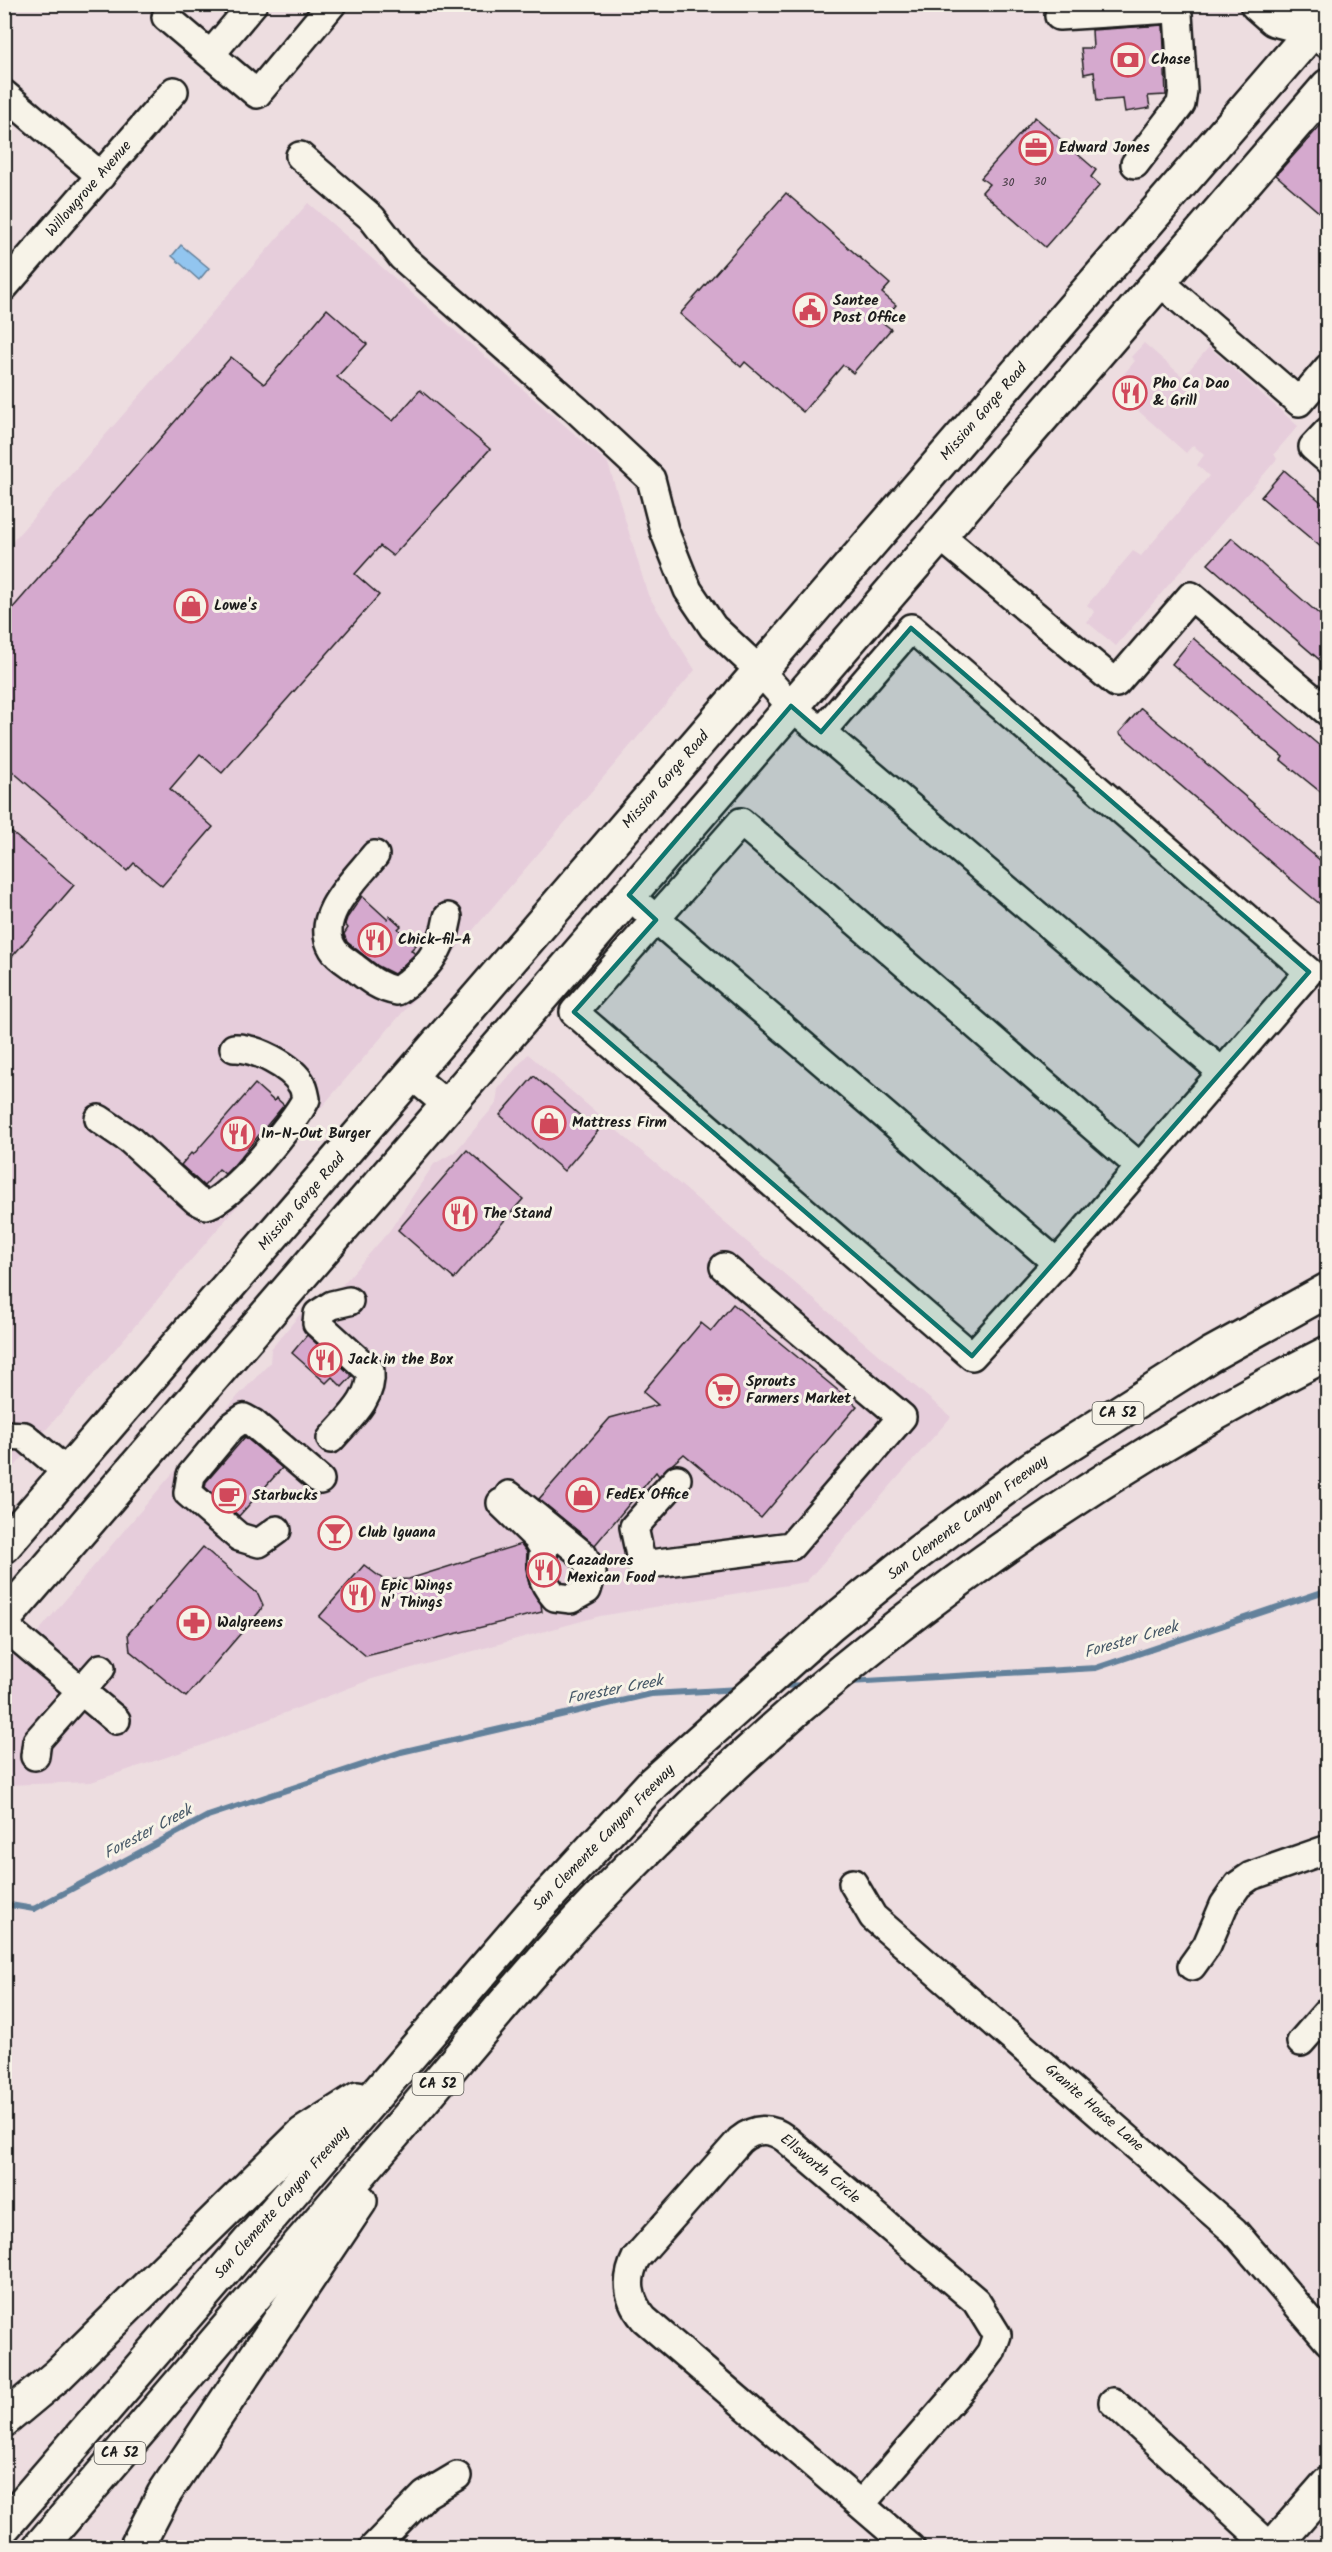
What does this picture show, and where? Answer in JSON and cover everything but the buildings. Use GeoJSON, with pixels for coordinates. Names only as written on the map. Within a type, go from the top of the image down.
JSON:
{"type":"FeatureCollection","features":[{"type":"Feature","properties":{"kind":"main road"},"geometry":{"type":"LineString","coordinates":[[1257,4],[1274,19],[1318,22]]}},
{"type":"Feature","properties":{"kind":"main road","name":"Mission Gorge Road"},"geometry":{"type":"LineString","coordinates":[[4,1546],[1318,22]]}},
{"type":"Feature","properties":{"kind":"main road"},"geometry":{"type":"LineString","coordinates":[[8,1607],[448,1106],[1328,86]]}},
{"type":"Feature","properties":{"kind":"main road","name":"San Clemente Canyon Freeway"},"geometry":{"type":"LineString","coordinates":[[4,2526],[531,1915],[653,1783],[829,1625],[919,1552],[1032,1468],[1210,1355],[1328,1290]]}},
{"type":"Feature","properties":{"kind":"main road","name":"CA 52"},"geometry":{"type":"LineString","coordinates":[[39,2547],[562,1937],[681,1816],[766,1737],[879,1641],[1010,1543],[1109,1478],[1278,1378],[1328,1353]]}},
{"type":"Feature","properties":{"kind":"main road"},"geometry":{"type":"LineString","coordinates":[[4,2420],[58,2375],[303,2134],[389,2078]]}},
{"type":"Feature","properties":{"kind":"main road"},"geometry":{"type":"LineString","coordinates":[[136,2547],[164,2494],[442,2079]]}},
{"type":"Feature","properties":{"kind":"main road"},"geometry":{"type":"LineString","coordinates":[[54,2547],[202,2358]]}},
{"type":"Feature","properties":{"kind":"main road"},"geometry":{"type":"LineString","coordinates":[[1272,2547],[1328,2484]]}},
{"type":"Feature","properties":{"kind":"street"},"geometry":{"type":"LineString","coordinates":[[211,54],[253,4]]}},
{"type":"Feature","properties":{"kind":"street"},"geometry":{"type":"LineString","coordinates":[[165,9],[211,54],[257,94],[332,4]]}},
{"type":"Feature","properties":{"kind":"street"},"geometry":{"type":"LineString","coordinates":[[1059,16],[1172,9],[1178,14],[1183,90],[1181,104],[1135,164]]}},
{"type":"Feature","properties":{"kind":"street","name":"Willowgrove Avenue"},"geometry":{"type":"LineString","coordinates":[[4,287],[174,91]]}},
{"type":"Feature","properties":{"kind":"street"},"geometry":{"type":"LineString","coordinates":[[4,94],[101,176]]}},
{"type":"Feature","properties":{"kind":"street"},"geometry":{"type":"LineString","coordinates":[[300,156],[372,218],[402,257],[578,411],[651,479],[664,530],[688,590],[713,627],[760,671],[791,706],[1222,1072]]}},
{"type":"Feature","properties":{"kind":"street"},"geometry":{"type":"LineString","coordinates":[[1159,281],[1299,402],[1328,368]]}},
{"type":"Feature","properties":{"kind":"street"},"geometry":{"type":"LineString","coordinates":[[1328,431],[1313,447],[1328,460]]}},
{"type":"Feature","properties":{"kind":"street"},"geometry":{"type":"LineString","coordinates":[[939,535],[1116,682],[1191,596],[1328,712]]}},
{"type":"Feature","properties":{"kind":"street"},"geometry":{"type":"LineString","coordinates":[[821,732],[911,628],[1309,972],[1057,1263],[972,1356],[574,1012],[741,822],[1140,1167]]}},
{"type":"Feature","properties":{"kind":"street"},"geometry":{"type":"LineString","coordinates":[[375,855],[331,910],[319,921],[316,936],[325,949],[341,957],[382,989],[397,991],[415,979],[438,950],[445,936],[448,917]]}},
{"type":"Feature","properties":{"kind":"street"},"geometry":{"type":"LineString","coordinates":[[629,895],[1057,1263]]}},
{"type":"Feature","properties":{"kind":"street"},"geometry":{"type":"LineString","coordinates":[[99,1119],[129,1140],[196,1200],[206,1205],[217,1201],[230,1193],[245,1176],[300,1112],[306,1098],[302,1084],[274,1059],[244,1048],[234,1048]]}},
{"type":"Feature","properties":{"kind":"street"},"geometry":{"type":"LineString","coordinates":[[411,1075],[448,1106]]}},
{"type":"Feature","properties":{"kind":"street"},"geometry":{"type":"LineString","coordinates":[[677,1479],[634,1527],[642,1565],[791,1545],[902,1417],[724,1267]]}},
{"type":"Feature","properties":{"kind":"street"},"geometry":{"type":"LineString","coordinates":[[331,1439],[364,1401],[371,1384],[370,1371],[317,1323],[318,1314],[332,1305],[349,1301]]}},
{"type":"Feature","properties":{"kind":"street"},"geometry":{"type":"LineString","coordinates":[[277,1530],[259,1543],[239,1537],[188,1493],[191,1475],[231,1427],[244,1418],[253,1423],[320,1480]]}},
{"type":"Feature","properties":{"kind":"street"},"geometry":{"type":"LineString","coordinates":[[4,1457],[14,1435],[68,1473]]}},
{"type":"Feature","properties":{"kind":"street"},"geometry":{"type":"LineString","coordinates":[[8,1607],[82,1690],[116,1720]]}},
{"type":"Feature","properties":{"kind":"street"},"geometry":{"type":"LineString","coordinates":[[35,1756],[38,1741],[101,1668]]}},
{"type":"Feature","properties":{"kind":"street"},"geometry":{"type":"LineString","coordinates":[[1192,1966],[1207,1945],[1224,1905],[1238,1885],[1251,1876],[1328,1849]]}},
{"type":"Feature","properties":{"kind":"street","name":"Granite House Lane"},"geometry":{"type":"LineString","coordinates":[[853,1884],[873,1917],[1234,2231],[1328,2341]]}},
{"type":"Feature","properties":{"kind":"street"},"geometry":{"type":"LineString","coordinates":[[1301,2042],[1328,2011]]}},
{"type":"Feature","properties":{"kind":"street","name":"Ellsworth Circle"},"geometry":{"type":"LineString","coordinates":[[862,2503],[976,2372],[991,2352],[997,2335],[976,2301],[786,2139],[767,2130],[752,2132],[740,2140],[636,2258],[630,2274],[629,2292],[644,2319],[911,2547]]}},
{"type":"Feature","properties":{"kind":"street"},"geometry":{"type":"LineString","coordinates":[[1113,2402],[1272,2547]]}},
{"type":"Feature","properties":{"kind":"street"},"geometry":{"type":"LineString","coordinates":[[374,2547],[424,2495],[457,2476]]}},
{"type":"Feature","properties":{"kind":"highlighted area"},"geometry":{"type":"Polygon","coordinates":[[[911,628],[1309,972],[972,1356],[574,1012],[656,920],[629,895],[791,706],[821,732],[911,628]]]}},
{"type":"Feature","properties":{"kind":"shaded area"},"geometry":{"type":"Polygon","coordinates":[[[308,203],[608,463],[648,595],[695,670],[5,1478],[5,550],[308,203]]]}},
{"type":"Feature","properties":{"kind":"shaded area"},"geometry":{"type":"Polygon","coordinates":[[[1144,343],[1183,377],[1209,347],[1298,426],[1274,454],[1277,459],[1116,646],[1087,622],[1095,612],[1087,605],[1133,551],[1141,556],[1209,476],[1197,465],[1204,455],[1193,445],[1186,453],[1116,391],[1116,383],[1135,361],[1131,357],[1144,343]]]}},
{"type":"Feature","properties":{"kind":"shaded area"},"geometry":{"type":"Polygon","coordinates":[[[528,1054],[951,1417],[806,1582],[600,1616],[372,1679],[200,1746],[91,1782],[5,1785],[5,1662],[12,1654],[21,1652],[238,1396],[270,1363],[271,1349],[301,1313],[337,1291],[390,1230],[434,1164],[455,1152],[496,1104],[498,1089],[528,1054]]]}},
{"type":"Feature","properties":{"kind":"water"},"geometry":{"type":"Polygon","coordinates":[[[181,245],[209,268],[199,280],[172,256],[181,245]]]}},
{"type":"Feature","properties":{"kind":"waterway","name":"Forester Creek"},"geometry":{"type":"LineString","coordinates":[[849,1682],[1096,1668],[1328,1590]]}},
{"type":"Feature","properties":{"kind":"waterway","name":"Forester Creek"},"geometry":{"type":"LineString","coordinates":[[780,1686],[806,1685]]}},
{"type":"Feature","properties":{"kind":"waterway","name":"Forester Creek"},"geometry":{"type":"LineString","coordinates":[[4,1904],[34,1909],[208,1816],[401,1752],[651,1694],[740,1689]]}},
{"type":"Feature","properties":{"kind":"place","name":"Chase"},"geometry":{"type":"Point","coordinates":[1128,60]}},
{"type":"Feature","properties":{"kind":"place","name":"Edward Jones"},"geometry":{"type":"Point","coordinates":[1036,148]}},
{"type":"Feature","properties":{"kind":"place","name":"Santee Post Office"},"geometry":{"type":"Point","coordinates":[810,310]}},
{"type":"Feature","properties":{"kind":"place","name":"Pho Ca Dao & Grill"},"geometry":{"type":"Point","coordinates":[1130,393]}},
{"type":"Feature","properties":{"kind":"place","name":"Lowe's"},"geometry":{"type":"Point","coordinates":[191,606]}},
{"type":"Feature","properties":{"kind":"place","name":"Chick-fil-A"},"geometry":{"type":"Point","coordinates":[375,940]}},
{"type":"Feature","properties":{"kind":"place","name":"Mattress Firm"},"geometry":{"type":"Point","coordinates":[549,1123]}},
{"type":"Feature","properties":{"kind":"place","name":"In-N-Out Burger"},"geometry":{"type":"Point","coordinates":[238,1134]}},
{"type":"Feature","properties":{"kind":"place","name":"The Stand"},"geometry":{"type":"Point","coordinates":[460,1214]}},
{"type":"Feature","properties":{"kind":"place","name":"Jack in the Box"},"geometry":{"type":"Point","coordinates":[325,1360]}},
{"type":"Feature","properties":{"kind":"place","name":"Sprouts Farmers Market"},"geometry":{"type":"Point","coordinates":[723,1391]}},
{"type":"Feature","properties":{"kind":"place","name":"FedEx Office"},"geometry":{"type":"Point","coordinates":[583,1495]}},
{"type":"Feature","properties":{"kind":"place","name":"Starbucks"},"geometry":{"type":"Point","coordinates":[229,1496]}},
{"type":"Feature","properties":{"kind":"place","name":"Club Iguana"},"geometry":{"type":"Point","coordinates":[335,1533]}},
{"type":"Feature","properties":{"kind":"place","name":"Cazadores Mexican Food"},"geometry":{"type":"Point","coordinates":[544,1570]}},
{"type":"Feature","properties":{"kind":"place","name":"Epic Wings N' Things"},"geometry":{"type":"Point","coordinates":[358,1595]}},
{"type":"Feature","properties":{"kind":"place","name":"Walgreens"},"geometry":{"type":"Point","coordinates":[194,1623]}}]}
